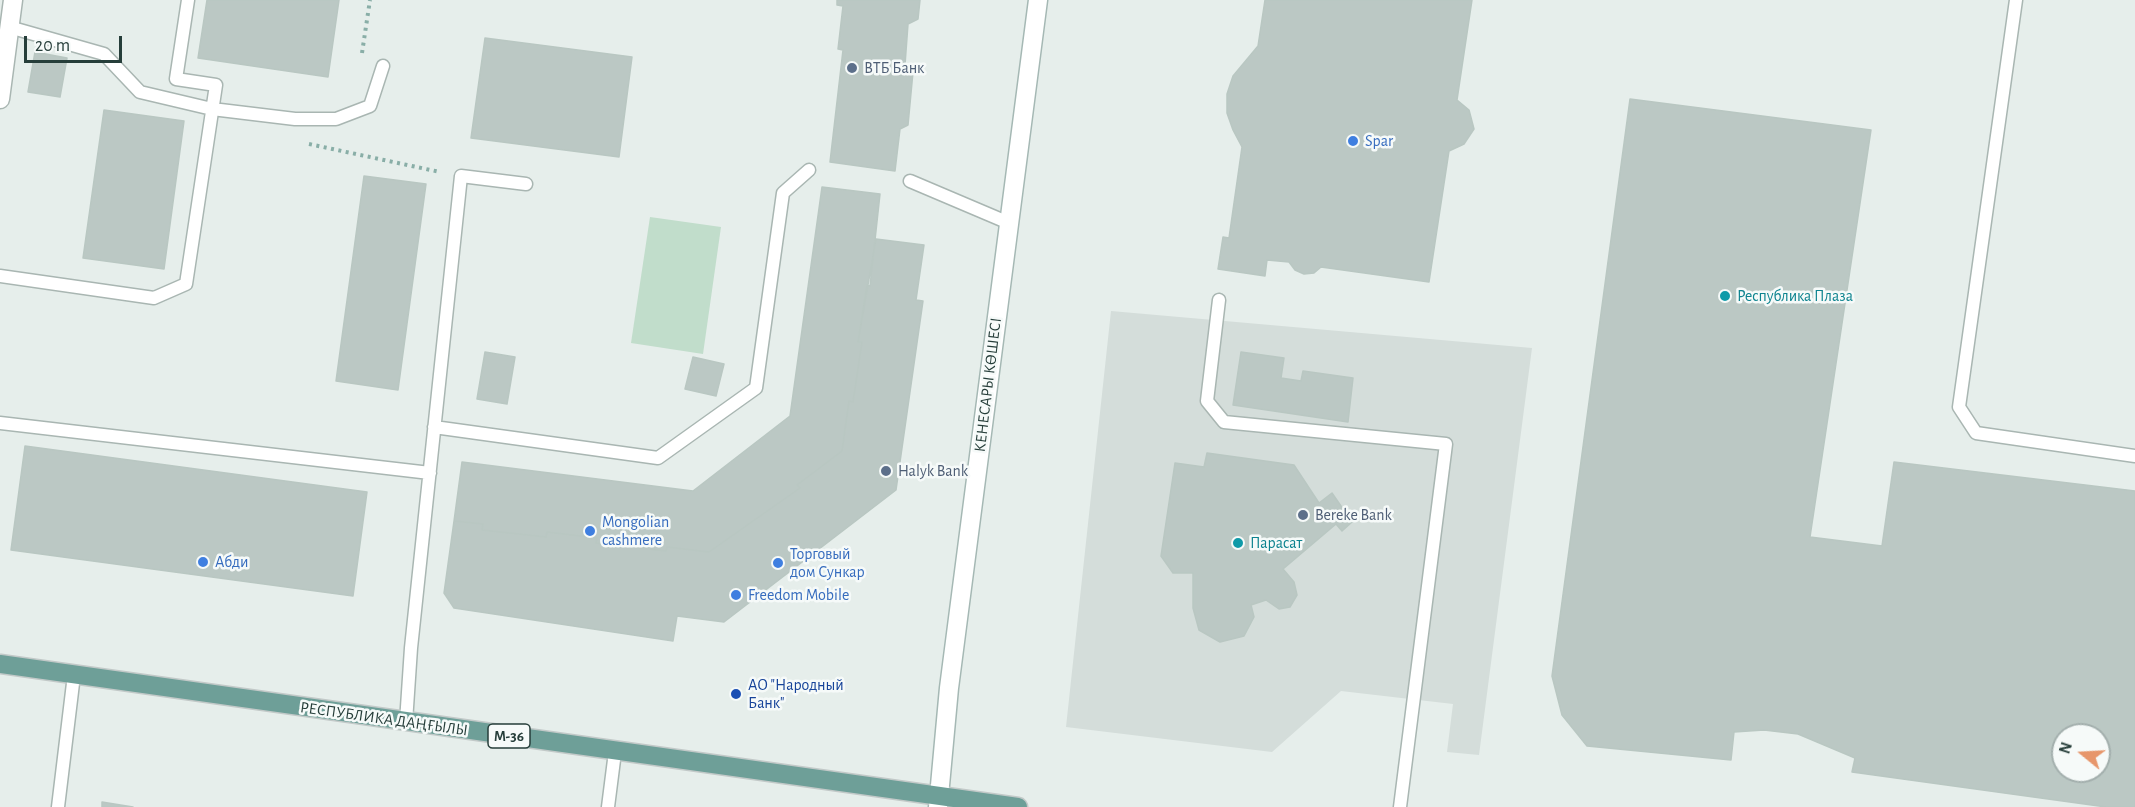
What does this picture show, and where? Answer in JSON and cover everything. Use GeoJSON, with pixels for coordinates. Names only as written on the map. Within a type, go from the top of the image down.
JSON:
{"type":"FeatureCollection","features":[{"type":"Feature","properties":{"kind":"main road"},"geometry":{"type":"LineString","coordinates":[[0,93],[13,0]]}},
{"type":"Feature","properties":{"kind":"main road","name":"КЕНЕСАРЫ КӨШЕСІ"},"geometry":{"type":"LineString","coordinates":[[939,802],[949,688],[1038,0]]}},
{"type":"Feature","properties":{"kind":"main road","name":"РЕСПУБЛИКА ДАҢҒЫЛЫ"},"geometry":{"type":"LineString","coordinates":[[0,664],[615,752],[939,802],[1018,807]]}},
{"type":"Feature","properties":{"kind":"lane"},"geometry":{"type":"LineString","coordinates":[[0,276],[154,298],[186,284],[216,85],[176,79],[188,0]]}},
{"type":"Feature","properties":{"kind":"lane"},"geometry":{"type":"LineString","coordinates":[[2016,0],[1959,407],[1976,433],[2135,456]]}},
{"type":"Feature","properties":{"kind":"lane"},"geometry":{"type":"LineString","coordinates":[[9,27],[104,54],[140,92],[212,109],[295,119],[336,119],[370,106],[383,66]]}},
{"type":"Feature","properties":{"kind":"lane"},"geometry":{"type":"LineString","coordinates":[[434,427],[658,458],[756,388],[783,193],[809,170]]}},
{"type":"Feature","properties":{"kind":"lane"},"geometry":{"type":"LineString","coordinates":[[406,722],[411,648],[461,176],[526,184]]}},
{"type":"Feature","properties":{"kind":"lane"},"geometry":{"type":"LineString","coordinates":[[910,181],[1009,223]]}},
{"type":"Feature","properties":{"kind":"lane"},"geometry":{"type":"LineString","coordinates":[[1219,300],[1207,401],[1224,422],[1446,444],[1400,807]]}},
{"type":"Feature","properties":{"kind":"lane"},"geometry":{"type":"LineString","coordinates":[[0,423],[430,473]]}},
{"type":"Feature","properties":{"kind":"lane"},"geometry":{"type":"LineString","coordinates":[[58,807],[74,675]]}},
{"type":"Feature","properties":{"kind":"lane"},"geometry":{"type":"LineString","coordinates":[[608,807],[615,752]]}},
{"type":"Feature","properties":{"kind":"path"},"geometry":{"type":"LineString","coordinates":[[360,59],[366,38],[370,0]]}},
{"type":"Feature","properties":{"kind":"path"},"geometry":{"type":"LineString","coordinates":[[301,142],[461,176]]}},
{"type":"Feature","properties":{"kind":"shaded area"},"geometry":{"type":"Polygon","coordinates":[[[1111,311],[1532,348],[1479,755],[1447,752],[1453,704],[1341,691],[1272,752],[1066,727],[1111,311]]]}},
{"type":"Feature","properties":{"kind":"green space"},"geometry":{"type":"Polygon","coordinates":[[[650,217],[721,227],[703,354],[631,343],[650,217]]]}},
{"type":"Feature","properties":{"kind":"building"},"geometry":{"type":"Polygon","coordinates":[[[207,0],[339,0],[328,77],[198,58],[207,0]]]}},
{"type":"Feature","properties":{"kind":"building"},"geometry":{"type":"Polygon","coordinates":[[[837,0],[920,0],[918,19],[908,24],[905,65],[913,72],[908,125],[900,129],[895,171],[830,162],[843,50],[838,49],[843,6],[837,5],[837,0]]]}},
{"type":"Feature","properties":{"kind":"building","name":"Spar"},"geometry":{"type":"Polygon","coordinates":[[[1265,0],[1472,0],[1457,100],[1469,110],[1474,129],[1464,144],[1449,151],[1429,282],[1321,267],[1314,273],[1304,274],[1295,270],[1289,262],[1267,260],[1265,276],[1218,269],[1223,237],[1229,238],[1242,147],[1227,113],[1227,94],[1233,76],[1258,46],[1265,0]]]}},
{"type":"Feature","properties":{"kind":"building"},"geometry":{"type":"Polygon","coordinates":[[[485,38],[632,57],[619,157],[471,138],[485,38]]]}},
{"type":"Feature","properties":{"kind":"building"},"geometry":{"type":"Polygon","coordinates":[[[35,52],[67,58],[60,97],[28,92],[35,52]]]}},
{"type":"Feature","properties":{"kind":"building","name":"Республика Плаза"},"geometry":{"type":"Polygon","coordinates":[[[1630,99],[1871,130],[1810,537],[1882,546],[1894,462],[2135,491],[2135,807],[2106,807],[1852,772],[1855,758],[1798,734],[1764,730],[1734,732],[1731,760],[1587,746],[1562,715],[1552,676],[1630,99]]]}},
{"type":"Feature","properties":{"kind":"building"},"geometry":{"type":"Polygon","coordinates":[[[104,110],[184,121],[164,269],[83,258],[104,110]]]}},
{"type":"Feature","properties":{"kind":"building"},"geometry":{"type":"Polygon","coordinates":[[[364,176],[426,184],[398,390],[336,381],[364,176]]]}},
{"type":"Feature","properties":{"kind":"building"},"geometry":{"type":"Polygon","coordinates":[[[822,187],[880,194],[870,286],[867,285],[858,342],[862,342],[853,402],[849,401],[842,451],[797,485],[800,488],[709,552],[667,547],[666,551],[596,543],[597,538],[547,532],[546,537],[482,530],[483,524],[454,521],[462,462],[693,491],[790,416],[822,187]]]}},
{"type":"Feature","properties":{"kind":"building"},"geometry":{"type":"Polygon","coordinates":[[[876,239],[924,245],[916,300],[923,301],[896,490],[724,622],[677,616],[673,641],[454,608],[444,593],[454,521],[483,524],[482,530],[546,537],[547,532],[597,538],[596,543],[666,551],[667,547],[709,552],[800,488],[797,485],[842,451],[849,401],[853,402],[862,342],[858,342],[876,239]]]}},
{"type":"Feature","properties":{"kind":"building"},"geometry":{"type":"Polygon","coordinates":[[[485,352],[515,357],[507,404],[477,399],[485,352]]]}},
{"type":"Feature","properties":{"kind":"building"},"geometry":{"type":"Polygon","coordinates":[[[1241,352],[1284,358],[1281,378],[1301,381],[1303,371],[1353,378],[1348,422],[1233,405],[1241,352]]]}},
{"type":"Feature","properties":{"kind":"building"},"geometry":{"type":"Polygon","coordinates":[[[693,357],[724,364],[716,396],[685,389],[693,357]]]}},
{"type":"Feature","properties":{"kind":"building"},"geometry":{"type":"Polygon","coordinates":[[[25,446],[367,492],[353,596],[11,550],[25,446]]]}},
{"type":"Feature","properties":{"kind":"building","name":"Парасат"},"geometry":{"type":"Polygon","coordinates":[[[1207,453],[1294,465],[1319,503],[1332,493],[1352,522],[1342,531],[1336,524],[1283,569],[1294,582],[1297,595],[1290,607],[1279,609],[1266,600],[1251,605],[1254,617],[1244,636],[1220,642],[1199,630],[1193,608],[1193,573],[1173,573],[1161,556],[1175,463],[1204,467],[1207,453]]]}},
{"type":"Feature","properties":{"kind":"building"},"geometry":{"type":"Polygon","coordinates":[[[102,802],[133,807],[102,807],[102,802]]]}},
{"type":"Feature","properties":{"kind":"place","name":"ВТБ Банк"},"geometry":{"type":"Point","coordinates":[852,68]}},
{"type":"Feature","properties":{"kind":"place","name":"Spar"},"geometry":{"type":"Point","coordinates":[1353,141]}},
{"type":"Feature","properties":{"kind":"place","name":"Республика Плаза"},"geometry":{"type":"Point","coordinates":[1725,296]}},
{"type":"Feature","properties":{"kind":"place","name":"Halyk Bank"},"geometry":{"type":"Point","coordinates":[886,471]}},
{"type":"Feature","properties":{"kind":"place","name":"Bereke Bank"},"geometry":{"type":"Point","coordinates":[1303,515]}},
{"type":"Feature","properties":{"kind":"place","name":"Mongolian cashmere"},"geometry":{"type":"Point","coordinates":[590,531]}},
{"type":"Feature","properties":{"kind":"place","name":"Парасат"},"geometry":{"type":"Point","coordinates":[1238,543]}},
{"type":"Feature","properties":{"kind":"place","name":"Абди"},"geometry":{"type":"Point","coordinates":[203,562]}},
{"type":"Feature","properties":{"kind":"place","name":"Торговый дом Сункар"},"geometry":{"type":"Point","coordinates":[778,563]}},
{"type":"Feature","properties":{"kind":"place","name":"Freedom Mobile"},"geometry":{"type":"Point","coordinates":[736,595]}},
{"type":"Feature","properties":{"kind":"place","name":"АО \"Народный Банк\""},"geometry":{"type":"Point","coordinates":[736,694]}}]}
